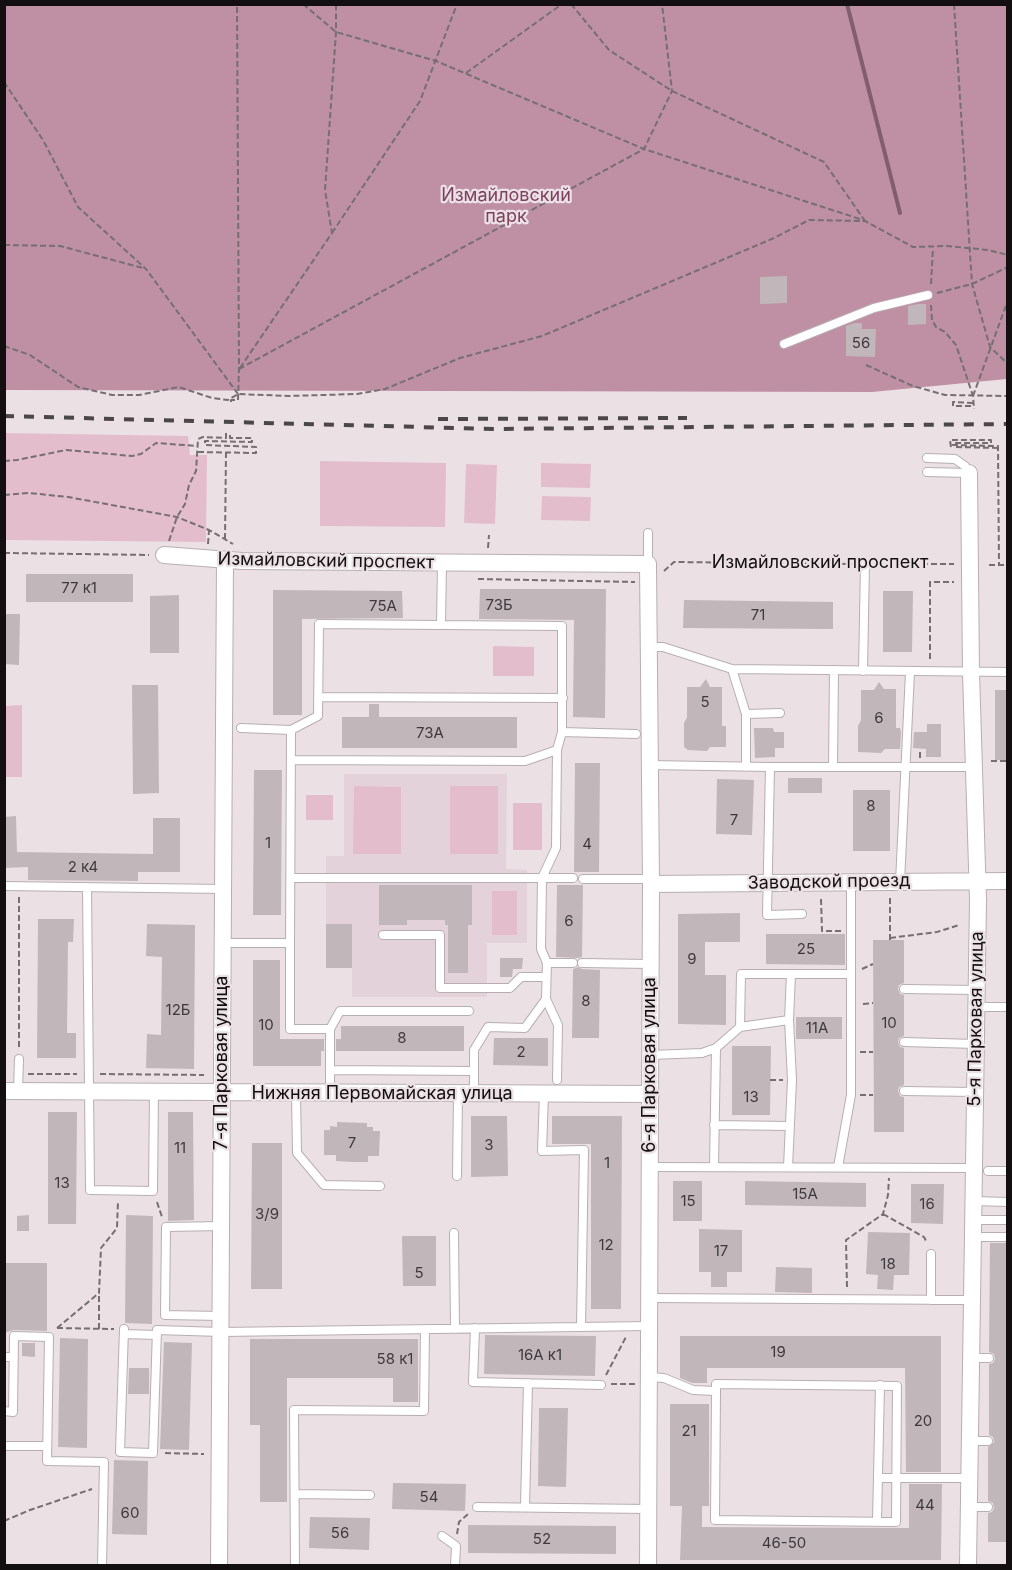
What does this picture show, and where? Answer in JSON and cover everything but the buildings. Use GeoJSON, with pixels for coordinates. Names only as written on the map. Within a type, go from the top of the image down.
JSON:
{"type":"FeatureCollection","features":[{"type":"Feature","properties":{"kind":"street","name":"5-я Парковая улица"},"geometry":{"type":"LineString","coordinates":[[968,1566],[973,1220],[974,1201],[981,1169],[975,1092],[977,881],[971,672],[969,473]]}},
{"type":"Feature","properties":{"kind":"street","name":"Измайловский проспект"},"geometry":{"type":"LineString","coordinates":[[164,555],[225,560],[648,564]]}},
{"type":"Feature","properties":{"kind":"street","name":"7-я Парковая улица"},"geometry":{"type":"LineString","coordinates":[[219,1566],[225,560]]}},
{"type":"Feature","properties":{"kind":"street","name":"6-я Парковая улица"},"geometry":{"type":"LineString","coordinates":[[648,564],[651,882],[648,1566]]}},
{"type":"Feature","properties":{"kind":"street","name":"Заводской проезд"},"geometry":{"type":"LineString","coordinates":[[651,882],[1008,881]]}},
{"type":"Feature","properties":{"kind":"street","name":"Нижняя Первомайская улица"},"geometry":{"type":"LineString","coordinates":[[11,1091],[651,1094]]}},
{"type":"Feature","properties":{"kind":"lane"},"geometry":{"type":"LineString","coordinates":[[784,344],[874,308],[930,294]]}},
{"type":"Feature","properties":{"kind":"lane"},"geometry":{"type":"LineString","coordinates":[[927,458],[955,459],[965,466],[969,473]]}},
{"type":"Feature","properties":{"kind":"lane"},"geometry":{"type":"LineString","coordinates":[[927,472],[969,473]]}},
{"type":"Feature","properties":{"kind":"lane"},"geometry":{"type":"LineString","coordinates":[[648,533],[648,564]]}},
{"type":"Feature","properties":{"kind":"lane"},"geometry":{"type":"LineString","coordinates":[[441,624],[442,562]]}},
{"type":"Feature","properties":{"kind":"lane"},"geometry":{"type":"LineString","coordinates":[[863,671],[865,564]]}},
{"type":"Feature","properties":{"kind":"lane"},"geometry":{"type":"LineString","coordinates":[[241,728],[291,729],[318,716],[319,624],[562,626],[563,698],[562,732],[557,750],[556,848],[542,878],[541,949],[547,963],[546,999],[558,1025],[558,1080]]}},
{"type":"Feature","properties":{"kind":"lane"},"geometry":{"type":"LineString","coordinates":[[649,647],[663,647],[732,669],[1008,672]]}},
{"type":"Feature","properties":{"kind":"lane"},"geometry":{"type":"LineString","coordinates":[[732,669],[746,714],[746,767]]}},
{"type":"Feature","properties":{"kind":"lane"},"geometry":{"type":"LineString","coordinates":[[833,767],[834,670]]}},
{"type":"Feature","properties":{"kind":"lane"},"geometry":{"type":"LineString","coordinates":[[900,882],[910,672]]}},
{"type":"Feature","properties":{"kind":"lane"},"geometry":{"type":"LineString","coordinates":[[318,697],[563,698]]}},
{"type":"Feature","properties":{"kind":"lane"},"geometry":{"type":"LineString","coordinates":[[746,714],[780,713]]}},
{"type":"Feature","properties":{"kind":"lane"},"geometry":{"type":"LineString","coordinates":[[291,729],[290,1029],[330,1029]]}},
{"type":"Feature","properties":{"kind":"lane"},"geometry":{"type":"LineString","coordinates":[[562,732],[636,734]]}},
{"type":"Feature","properties":{"kind":"lane"},"geometry":{"type":"LineString","coordinates":[[291,760],[525,761],[557,750]]}},
{"type":"Feature","properties":{"kind":"lane"},"geometry":{"type":"LineString","coordinates":[[649,765],[833,767],[907,766],[936,762],[974,767]]}},
{"type":"Feature","properties":{"kind":"lane"},"geometry":{"type":"LineString","coordinates":[[770,767],[767,915],[802,914]]}},
{"type":"Feature","properties":{"kind":"lane"},"geometry":{"type":"LineString","coordinates":[[291,878],[573,879]]}},
{"type":"Feature","properties":{"kind":"lane"},"geometry":{"type":"LineString","coordinates":[[583,879],[651,882]]}},
{"type":"Feature","properties":{"kind":"lane"},"geometry":{"type":"LineString","coordinates":[[838,1167],[851,1095],[851,882]]}},
{"type":"Feature","properties":{"kind":"lane"},"geometry":{"type":"LineString","coordinates":[[4,886],[223,889]]}},
{"type":"Feature","properties":{"kind":"lane"},"geometry":{"type":"LineString","coordinates":[[87,887],[90,1190],[153,1191],[154,1092]]}},
{"type":"Feature","properties":{"kind":"lane"},"geometry":{"type":"LineString","coordinates":[[383,935],[440,936],[440,988],[510,988],[521,977],[546,977]]}},
{"type":"Feature","properties":{"kind":"lane"},"geometry":{"type":"LineString","coordinates":[[223,943],[290,943]]}},
{"type":"Feature","properties":{"kind":"lane"},"geometry":{"type":"LineString","coordinates":[[547,963],[651,964]]}},
{"type":"Feature","properties":{"kind":"lane"},"geometry":{"type":"LineString","coordinates":[[740,1027],[741,974],[851,974]]}},
{"type":"Feature","properties":{"kind":"lane"},"geometry":{"type":"LineString","coordinates":[[788,1167],[792,1080],[789,1020],[791,974]]}},
{"type":"Feature","properties":{"kind":"lane"},"geometry":{"type":"LineString","coordinates":[[904,989],[976,998],[1008,1007]]}},
{"type":"Feature","properties":{"kind":"lane"},"geometry":{"type":"LineString","coordinates":[[457,1176],[466,1094],[474,1071],[474,1050],[488,1027],[525,1028],[546,999]]}},
{"type":"Feature","properties":{"kind":"lane"},"geometry":{"type":"LineString","coordinates":[[330,1094],[330,1029],[340,1011],[469,1011]]}},
{"type":"Feature","properties":{"kind":"lane"},"geometry":{"type":"LineString","coordinates":[[651,1055],[702,1053],[716,1048],[740,1027],[789,1020]]}},
{"type":"Feature","properties":{"kind":"lane"},"geometry":{"type":"LineString","coordinates":[[904,1042],[976,1044]]}},
{"type":"Feature","properties":{"kind":"lane"},"geometry":{"type":"LineString","coordinates":[[714,1167],[716,1048]]}},
{"type":"Feature","properties":{"kind":"lane"},"geometry":{"type":"LineString","coordinates":[[11,1091],[19,1074],[19,1059]]}},
{"type":"Feature","properties":{"kind":"lane"},"geometry":{"type":"LineString","coordinates":[[330,1070],[474,1071]]}},
{"type":"Feature","properties":{"kind":"lane"},"geometry":{"type":"LineString","coordinates":[[904,1091],[975,1092]]}},
{"type":"Feature","properties":{"kind":"lane"},"geometry":{"type":"LineString","coordinates":[[296,1094],[297,1153],[324,1185],[380,1186]]}},
{"type":"Feature","properties":{"kind":"lane"},"geometry":{"type":"LineString","coordinates":[[544,1094],[542,1151],[584,1150],[581,1327]]}},
{"type":"Feature","properties":{"kind":"lane"},"geometry":{"type":"LineString","coordinates":[[714,1125],[789,1126]]}},
{"type":"Feature","properties":{"kind":"lane"},"geometry":{"type":"LineString","coordinates":[[650,1167],[889,1167],[1008,1171]]}},
{"type":"Feature","properties":{"kind":"lane"},"geometry":{"type":"LineString","coordinates":[[974,1201],[1008,1202]]}},
{"type":"Feature","properties":{"kind":"lane"},"geometry":{"type":"LineString","coordinates":[[973,1220],[1008,1220]]}},
{"type":"Feature","properties":{"kind":"lane"},"geometry":{"type":"LineString","coordinates":[[221,1324],[165,1315],[166,1227],[222,1226]]}},
{"type":"Feature","properties":{"kind":"lane"},"geometry":{"type":"LineString","coordinates":[[454,1233],[455,1329]]}},
{"type":"Feature","properties":{"kind":"lane"},"geometry":{"type":"LineString","coordinates":[[973,1237],[1008,1237]]}},
{"type":"Feature","properties":{"kind":"lane"},"geometry":{"type":"LineString","coordinates":[[931,1300],[932,1254]]}},
{"type":"Feature","properties":{"kind":"lane"},"geometry":{"type":"LineString","coordinates":[[650,1298],[971,1300]]}},
{"type":"Feature","properties":{"kind":"lane"},"geometry":{"type":"LineString","coordinates":[[156,1335],[124,1332],[120,1452],[153,1453],[157,1330],[221,1324],[425,1329],[650,1326]]}},
{"type":"Feature","properties":{"kind":"lane"},"geometry":{"type":"LineString","coordinates":[[475,1328],[473,1382],[601,1385]]}},
{"type":"Feature","properties":{"kind":"lane"},"geometry":{"type":"LineString","coordinates":[[295,1566],[294,1410],[424,1411],[425,1329]]}},
{"type":"Feature","properties":{"kind":"lane"},"geometry":{"type":"LineString","coordinates":[[4,1412],[13,1412],[9,1357],[14,1336],[49,1337],[47,1461],[104,1462],[102,1566]]}},
{"type":"Feature","properties":{"kind":"lane"},"geometry":{"type":"LineString","coordinates":[[971,1358],[989,1358]]}},
{"type":"Feature","properties":{"kind":"lane"},"geometry":{"type":"LineString","coordinates":[[650,1380],[664,1378],[693,1390],[716,1391]]}},
{"type":"Feature","properties":{"kind":"lane"},"geometry":{"type":"LineString","coordinates":[[525,1507],[528,1383]]}},
{"type":"Feature","properties":{"kind":"lane"},"geometry":{"type":"LineString","coordinates":[[716,1384],[897,1386],[896,1522],[715,1520],[716,1391],[716,1384]]}},
{"type":"Feature","properties":{"kind":"lane"},"geometry":{"type":"LineString","coordinates":[[878,1521],[880,1385]]}},
{"type":"Feature","properties":{"kind":"lane"},"geometry":{"type":"LineString","coordinates":[[970,1442],[988,1442]]}},
{"type":"Feature","properties":{"kind":"lane"},"geometry":{"type":"LineString","coordinates":[[4,1446],[47,1446]]}},
{"type":"Feature","properties":{"kind":"lane"},"geometry":{"type":"LineString","coordinates":[[878,1478],[969,1478]]}},
{"type":"Feature","properties":{"kind":"lane"},"geometry":{"type":"LineString","coordinates":[[295,1494],[370,1496]]}},
{"type":"Feature","properties":{"kind":"lane"},"geometry":{"type":"LineString","coordinates":[[477,1507],[648,1509]]}},
{"type":"Feature","properties":{"kind":"lane"},"geometry":{"type":"LineString","coordinates":[[969,1507],[988,1507]]}},
{"type":"Feature","properties":{"kind":"lane"},"geometry":{"type":"LineString","coordinates":[[442,1536],[456,1546],[456,1566]]}},
{"type":"Feature","properties":{"kind":"path"},"geometry":{"type":"LineString","coordinates":[[237,4],[238,394]]}},
{"type":"Feature","properties":{"kind":"path"},"geometry":{"type":"LineString","coordinates":[[303,4],[336,32],[436,61],[644,149],[865,221],[913,248],[969,248],[1008,255]]}},
{"type":"Feature","properties":{"kind":"path"},"geometry":{"type":"LineString","coordinates":[[332,233],[325,190],[336,4]]}},
{"type":"Feature","properties":{"kind":"path"},"geometry":{"type":"LineString","coordinates":[[239,369],[420,101],[458,4]]}},
{"type":"Feature","properties":{"kind":"path"},"geometry":{"type":"LineString","coordinates":[[466,74],[562,4]]}},
{"type":"Feature","properties":{"kind":"path"},"geometry":{"type":"LineString","coordinates":[[571,4],[609,50],[672,91],[824,162],[865,221]]}},
{"type":"Feature","properties":{"kind":"path"},"geometry":{"type":"LineString","coordinates":[[239,369],[644,149],[672,91],[662,4]]}},
{"type":"Feature","properties":{"kind":"path"},"geometry":{"type":"LineString","coordinates":[[954,4],[972,284],[990,347],[1008,364]]}},
{"type":"Feature","properties":{"kind":"path"},"geometry":{"type":"LineString","coordinates":[[4,82],[43,140],[78,207],[146,269],[238,394]]}},
{"type":"Feature","properties":{"kind":"path"},"geometry":{"type":"LineString","coordinates":[[4,346],[30,355],[78,387],[112,395],[139,395],[179,387],[229,401],[238,394],[289,396],[357,394],[385,389],[460,358],[542,336],[774,238],[809,220],[865,221]]}},
{"type":"Feature","properties":{"kind":"path"},"geometry":{"type":"LineString","coordinates":[[4,245],[60,246],[146,269]]}},
{"type":"Feature","properties":{"kind":"path"},"geometry":{"type":"LineString","coordinates":[[933,247],[930,294],[932,320],[936,327],[945,332],[956,345],[974,396]]}},
{"type":"Feature","properties":{"kind":"path"},"geometry":{"type":"LineString","coordinates":[[930,294],[972,284],[1008,267]]}},
{"type":"Feature","properties":{"kind":"path"},"geometry":{"type":"LineString","coordinates":[[974,406],[974,396],[1008,300]]}},
{"type":"Feature","properties":{"kind":"path"},"geometry":{"type":"LineString","coordinates":[[866,365],[929,392],[945,395],[1008,396]]}},
{"type":"Feature","properties":{"kind":"path"},"geometry":{"type":"LineString","coordinates":[[953,402],[974,406],[953,406],[953,402]]}},
{"type":"Feature","properties":{"kind":"path"},"geometry":{"type":"LineString","coordinates":[[4,553],[164,555],[196,471],[198,439],[203,437],[226,438],[228,434],[230,438],[252,438],[252,442],[205,441],[205,446],[256,447],[256,453],[198,452]]}},
{"type":"Feature","properties":{"kind":"path"},"geometry":{"type":"LineString","coordinates":[[950,440],[991,440],[991,443],[953,443],[953,446],[998,446],[998,448],[950,447],[950,440]]}},
{"type":"Feature","properties":{"kind":"path"},"geometry":{"type":"LineString","coordinates":[[4,461],[66,450],[132,456],[141,454],[156,443],[198,446]]}},
{"type":"Feature","properties":{"kind":"path"},"geometry":{"type":"LineString","coordinates":[[998,448],[999,565]]}},
{"type":"Feature","properties":{"kind":"path"},"geometry":{"type":"LineString","coordinates":[[4,495],[68,497],[177,517],[225,538],[226,452]]}},
{"type":"Feature","properties":{"kind":"path"},"geometry":{"type":"LineString","coordinates":[[488,548],[489,535]]}},
{"type":"Feature","properties":{"kind":"path","name":"Измайловский проспект"},"geometry":{"type":"LineString","coordinates":[[663,572],[674,562],[954,564]]}},
{"type":"Feature","properties":{"kind":"path"},"geometry":{"type":"LineString","coordinates":[[989,565],[1008,565]]}},
{"type":"Feature","properties":{"kind":"path"},"geometry":{"type":"LineString","coordinates":[[930,672],[930,582],[954,582]]}},
{"type":"Feature","properties":{"kind":"path"},"geometry":{"type":"LineString","coordinates":[[991,761],[1008,761]]}},
{"type":"Feature","properties":{"kind":"path"},"geometry":{"type":"LineString","coordinates":[[19,886],[19,1059]]}},
{"type":"Feature","properties":{"kind":"path"},"geometry":{"type":"LineString","coordinates":[[890,898],[890,939],[938,932],[959,925]]}},
{"type":"Feature","properties":{"kind":"path"},"geometry":{"type":"LineString","coordinates":[[821,899],[822,931],[851,931]]}},
{"type":"Feature","properties":{"kind":"path"},"geometry":{"type":"LineString","coordinates":[[19,1074],[204,1075]]}},
{"type":"Feature","properties":{"kind":"path"},"geometry":{"type":"LineString","coordinates":[[848,1299],[846,1240],[883,1214],[888,1195],[889,1167]]}},
{"type":"Feature","properties":{"kind":"path"},"geometry":{"type":"LineString","coordinates":[[99,1329],[100,1248],[117,1228],[119,1190]]}},
{"type":"Feature","properties":{"kind":"path"},"geometry":{"type":"LineString","coordinates":[[153,1191],[166,1227]]}},
{"type":"Feature","properties":{"kind":"path"},"geometry":{"type":"LineString","coordinates":[[883,1214],[924,1237],[932,1254]]}},
{"type":"Feature","properties":{"kind":"path"},"geometry":{"type":"LineString","coordinates":[[49,1337],[99,1293]]}},
{"type":"Feature","properties":{"kind":"path"},"geometry":{"type":"LineString","coordinates":[[601,1385],[632,1326]]}},
{"type":"Feature","properties":{"kind":"path"},"geometry":{"type":"LineString","coordinates":[[57,1328],[124,1332]]}},
{"type":"Feature","properties":{"kind":"path"},"geometry":{"type":"LineString","coordinates":[[601,1385],[650,1380]]}},
{"type":"Feature","properties":{"kind":"path"},"geometry":{"type":"LineString","coordinates":[[153,1453],[219,1454]]}},
{"type":"Feature","properties":{"kind":"path"},"geometry":{"type":"LineString","coordinates":[[4,1521],[30,1509],[103,1485]]}},
{"type":"Feature","properties":{"kind":"path"},"geometry":{"type":"LineString","coordinates":[[456,1546],[459,1522],[477,1507]]}},
{"type":"Feature","properties":{"kind":"shaded area"},"geometry":{"type":"Polygon","coordinates":[[[5,433],[188,436],[190,455],[207,455],[206,542],[5,540],[5,433]]]}},
{"type":"Feature","properties":{"kind":"shaded area"},"geometry":{"type":"Polygon","coordinates":[[[320,461],[446,463],[445,527],[320,526],[320,461]]]}},
{"type":"Feature","properties":{"kind":"shaded area"},"geometry":{"type":"Polygon","coordinates":[[[541,463],[591,464],[590,488],[541,487],[541,463]]]}},
{"type":"Feature","properties":{"kind":"shaded area"},"geometry":{"type":"Polygon","coordinates":[[[466,464],[497,465],[495,524],[464,523],[466,464]]]}},
{"type":"Feature","properties":{"kind":"shaded area"},"geometry":{"type":"Polygon","coordinates":[[[542,496],[591,497],[590,521],[541,520],[542,496]]]}},
{"type":"Feature","properties":{"kind":"shaded area"},"geometry":{"type":"Polygon","coordinates":[[[493,646],[534,647],[534,676],[493,676],[493,646]]]}},
{"type":"Feature","properties":{"kind":"shaded area"},"geometry":{"type":"Polygon","coordinates":[[[22,705],[22,777],[5,777],[5,706],[22,705]]]}},
{"type":"Feature","properties":{"kind":"shaded area"},"geometry":{"type":"Polygon","coordinates":[[[344,774],[507,774],[506,869],[527,870],[527,943],[487,943],[487,997],[352,997],[352,924],[326,924],[326,856],[344,856],[344,774]]]}},
{"type":"Feature","properties":{"kind":"shaded area"},"geometry":{"type":"Polygon","coordinates":[[[354,786],[401,787],[401,854],[353,854],[354,786]]]}},
{"type":"Feature","properties":{"kind":"shaded area"},"geometry":{"type":"Polygon","coordinates":[[[450,786],[498,786],[498,854],[450,854],[450,786]]]}},
{"type":"Feature","properties":{"kind":"shaded area"},"geometry":{"type":"Polygon","coordinates":[[[306,795],[333,795],[333,820],[306,820],[306,795]]]}},
{"type":"Feature","properties":{"kind":"shaded area"},"geometry":{"type":"Polygon","coordinates":[[[513,803],[542,803],[542,850],[513,850],[513,803]]]}},
{"type":"Feature","properties":{"kind":"shaded area"},"geometry":{"type":"Polygon","coordinates":[[[492,891],[517,891],[517,935],[492,935],[492,891]]]}},
{"type":"Feature","properties":{"kind":"green space","name":"Измайловский парк"},"geometry":{"type":"Polygon","coordinates":[[[5,5],[1007,5],[1007,379],[872,392],[5,390],[5,5]]]}},
{"type":"Feature","properties":{"kind":"waterway"},"geometry":{"type":"LineString","coordinates":[[847,4],[900,213]]}},
{"type":"Feature","properties":{"kind":"railway"},"geometry":{"type":"LineString","coordinates":[[4,416],[494,429],[1008,424]]}},
{"type":"Feature","properties":{"kind":"railway"},"geometry":{"type":"LineString","coordinates":[[438,419],[687,418]]}}]}
